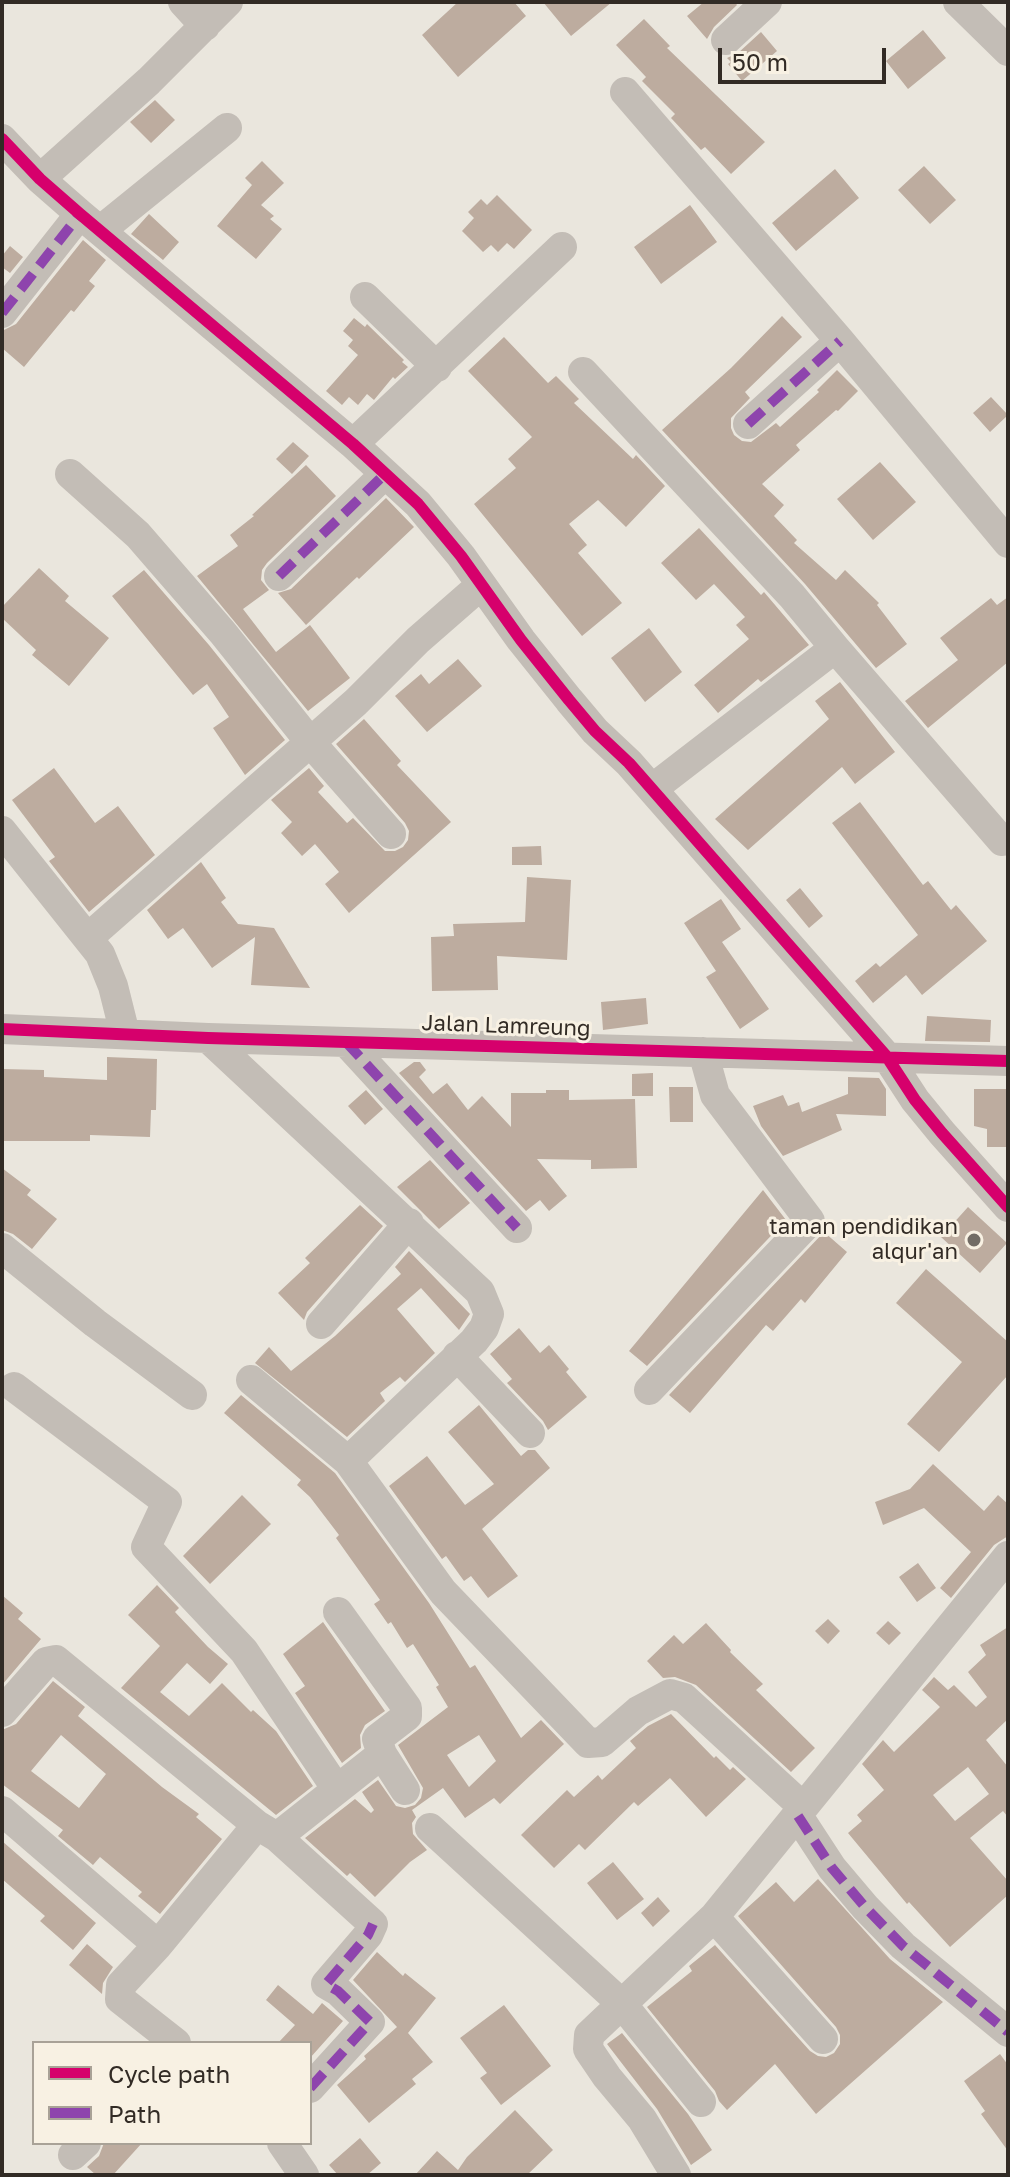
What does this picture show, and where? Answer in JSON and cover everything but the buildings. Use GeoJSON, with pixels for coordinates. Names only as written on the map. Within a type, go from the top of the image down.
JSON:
{"type":"FeatureCollection","features":[{"type":"Feature","properties":{"kind":"street"},"geometry":{"type":"LineString","coordinates":[[183,2],[205,26]]}},
{"type":"Feature","properties":{"kind":"street"},"geometry":{"type":"LineString","coordinates":[[40,179],[149,81],[228,2]]}},
{"type":"Feature","properties":{"kind":"street"},"geometry":{"type":"LineString","coordinates":[[726,40],[767,2]]}},
{"type":"Feature","properties":{"kind":"street"},"geometry":{"type":"LineString","coordinates":[[958,2],[1008,51]]}},
{"type":"Feature","properties":{"kind":"street"},"geometry":{"type":"LineString","coordinates":[[625,92],[840,341],[1008,543]]}},
{"type":"Feature","properties":{"kind":"street"},"geometry":{"type":"LineString","coordinates":[[2,313],[90,222],[227,128]]}},
{"type":"Feature","properties":{"kind":"street"},"geometry":{"type":"LineString","coordinates":[[2,139],[40,179],[353,444],[418,504],[595,731],[652,789],[887,1057],[915,1100],[982,1181],[1008,1207]]}},
{"type":"Feature","properties":{"kind":"street"},"geometry":{"type":"LineString","coordinates":[[353,444],[562,247]]}},
{"type":"Feature","properties":{"kind":"street"},"geometry":{"type":"LineString","coordinates":[[365,297],[437,367]]}},
{"type":"Feature","properties":{"kind":"street"},"geometry":{"type":"LineString","coordinates":[[748,424],[840,341]]}},
{"type":"Feature","properties":{"kind":"street"},"geometry":{"type":"LineString","coordinates":[[583,372],[792,596],[1002,841]]}},
{"type":"Feature","properties":{"kind":"street"},"geometry":{"type":"LineString","coordinates":[[70,474],[138,535],[223,633],[310,742],[391,834]]}},
{"type":"Feature","properties":{"kind":"street"},"geometry":{"type":"LineString","coordinates":[[279,576],[385,474]]}},
{"type":"Feature","properties":{"kind":"street"},"geometry":{"type":"LineString","coordinates":[[89,937],[310,742],[481,585]]}},
{"type":"Feature","properties":{"kind":"street"},"geometry":{"type":"LineString","coordinates":[[652,789],[835,648]]}},
{"type":"Feature","properties":{"kind":"street"},"geometry":{"type":"LineString","coordinates":[[2,831],[100,954],[113,986],[125,1034]]}},
{"type":"Feature","properties":{"kind":"street","name":"Jalan Lamreung"},"geometry":{"type":"LineString","coordinates":[[2,1029],[208,1038],[1008,1061]]}},
{"type":"Feature","properties":{"kind":"street"},"geometry":{"type":"LineString","coordinates":[[208,1038],[409,1223],[480,1292],[487,1303],[489,1314],[484,1328],[348,1461]]}},
{"type":"Feature","properties":{"kind":"street"},"geometry":{"type":"LineString","coordinates":[[346,1042],[517,1228]]}},
{"type":"Feature","properties":{"kind":"street"},"geometry":{"type":"LineString","coordinates":[[649,1390],[810,1221],[715,1095],[703,1052]]}},
{"type":"Feature","properties":{"kind":"street"},"geometry":{"type":"LineString","coordinates":[[321,1324],[409,1223]]}},
{"type":"Feature","properties":{"kind":"street"},"geometry":{"type":"LineString","coordinates":[[2,1248],[95,1323],[192,1395]]}},
{"type":"Feature","properties":{"kind":"street"},"geometry":{"type":"LineString","coordinates":[[457,1356],[530,1433]]}},
{"type":"Feature","properties":{"kind":"street"},"geometry":{"type":"LineString","coordinates":[[251,1380],[348,1461],[443,1592],[588,1743],[602,1742],[638,1711],[670,1694],[684,1698],[801,1812],[832,1868],[865,1907],[903,1946],[1008,2032]]}},
{"type":"Feature","properties":{"kind":"street"},"geometry":{"type":"LineString","coordinates":[[14,1387],[167,1502],[146,1547],[239,1644],[336,1788]]}},
{"type":"Feature","properties":{"kind":"street"},"geometry":{"type":"LineString","coordinates":[[676,2175],[642,2119],[588,2049],[589,2035],[714,1917],[1008,1556]]}},
{"type":"Feature","properties":{"kind":"street"},"geometry":{"type":"LineString","coordinates":[[338,1612],[407,1708],[407,1716],[377,1739],[382,1754],[405,1790]]}},
{"type":"Feature","properties":{"kind":"street"},"geometry":{"type":"LineString","coordinates":[[2,1712],[46,1662],[56,1660],[267,1831],[373,1924],[368,1935],[326,1984],[370,2022],[312,2086]]}},
{"type":"Feature","properties":{"kind":"street"},"geometry":{"type":"LineString","coordinates":[[173,2041],[120,1999],[121,1985],[267,1831],[336,1788],[382,1754]]}},
{"type":"Feature","properties":{"kind":"street"},"geometry":{"type":"LineString","coordinates":[[2,1811],[158,1945]]}},
{"type":"Feature","properties":{"kind":"street"},"geometry":{"type":"LineString","coordinates":[[430,1828],[622,2004],[701,2102]]}},
{"type":"Feature","properties":{"kind":"street"},"geometry":{"type":"LineString","coordinates":[[714,1917],[823,2039]]}},
{"type":"Feature","properties":{"kind":"street"},"geometry":{"type":"LineString","coordinates":[[283,2145],[304,2175]]}},
{"type":"Feature","properties":{"kind":"marked path"},"geometry":{"type":"LineString","coordinates":[[2,313],[80,214]]}},
{"type":"Feature","properties":{"kind":"marked path"},"geometry":{"type":"LineString","coordinates":[[748,424],[840,341]]}},
{"type":"Feature","properties":{"kind":"marked path"},"geometry":{"type":"LineString","coordinates":[[279,576],[385,474]]}},
{"type":"Feature","properties":{"kind":"marked path"},"geometry":{"type":"LineString","coordinates":[[346,1042],[517,1228]]}},
{"type":"Feature","properties":{"kind":"marked path"},"geometry":{"type":"LineString","coordinates":[[798,1816],[832,1868],[865,1907],[903,1946],[1008,2032]]}},
{"type":"Feature","properties":{"kind":"marked path"},"geometry":{"type":"LineString","coordinates":[[312,2086],[370,2022],[338,1991],[326,1984],[368,1935],[373,1924]]}},
{"type":"Feature","properties":{"kind":"cycle path"},"geometry":{"type":"LineString","coordinates":[[2,139],[40,179],[353,444],[418,504],[461,556],[521,640],[595,731],[629,763],[887,1057],[915,1100],[1008,1207]]}},
{"type":"Feature","properties":{"kind":"cycle path"},"geometry":{"type":"LineString","coordinates":[[2,1029],[208,1038],[1008,1061]]}},
{"type":"Feature","properties":{"kind":"place","name":"taman pendidikan alqur'an"},"geometry":{"type":"Point","coordinates":[974,1240]}}]}
